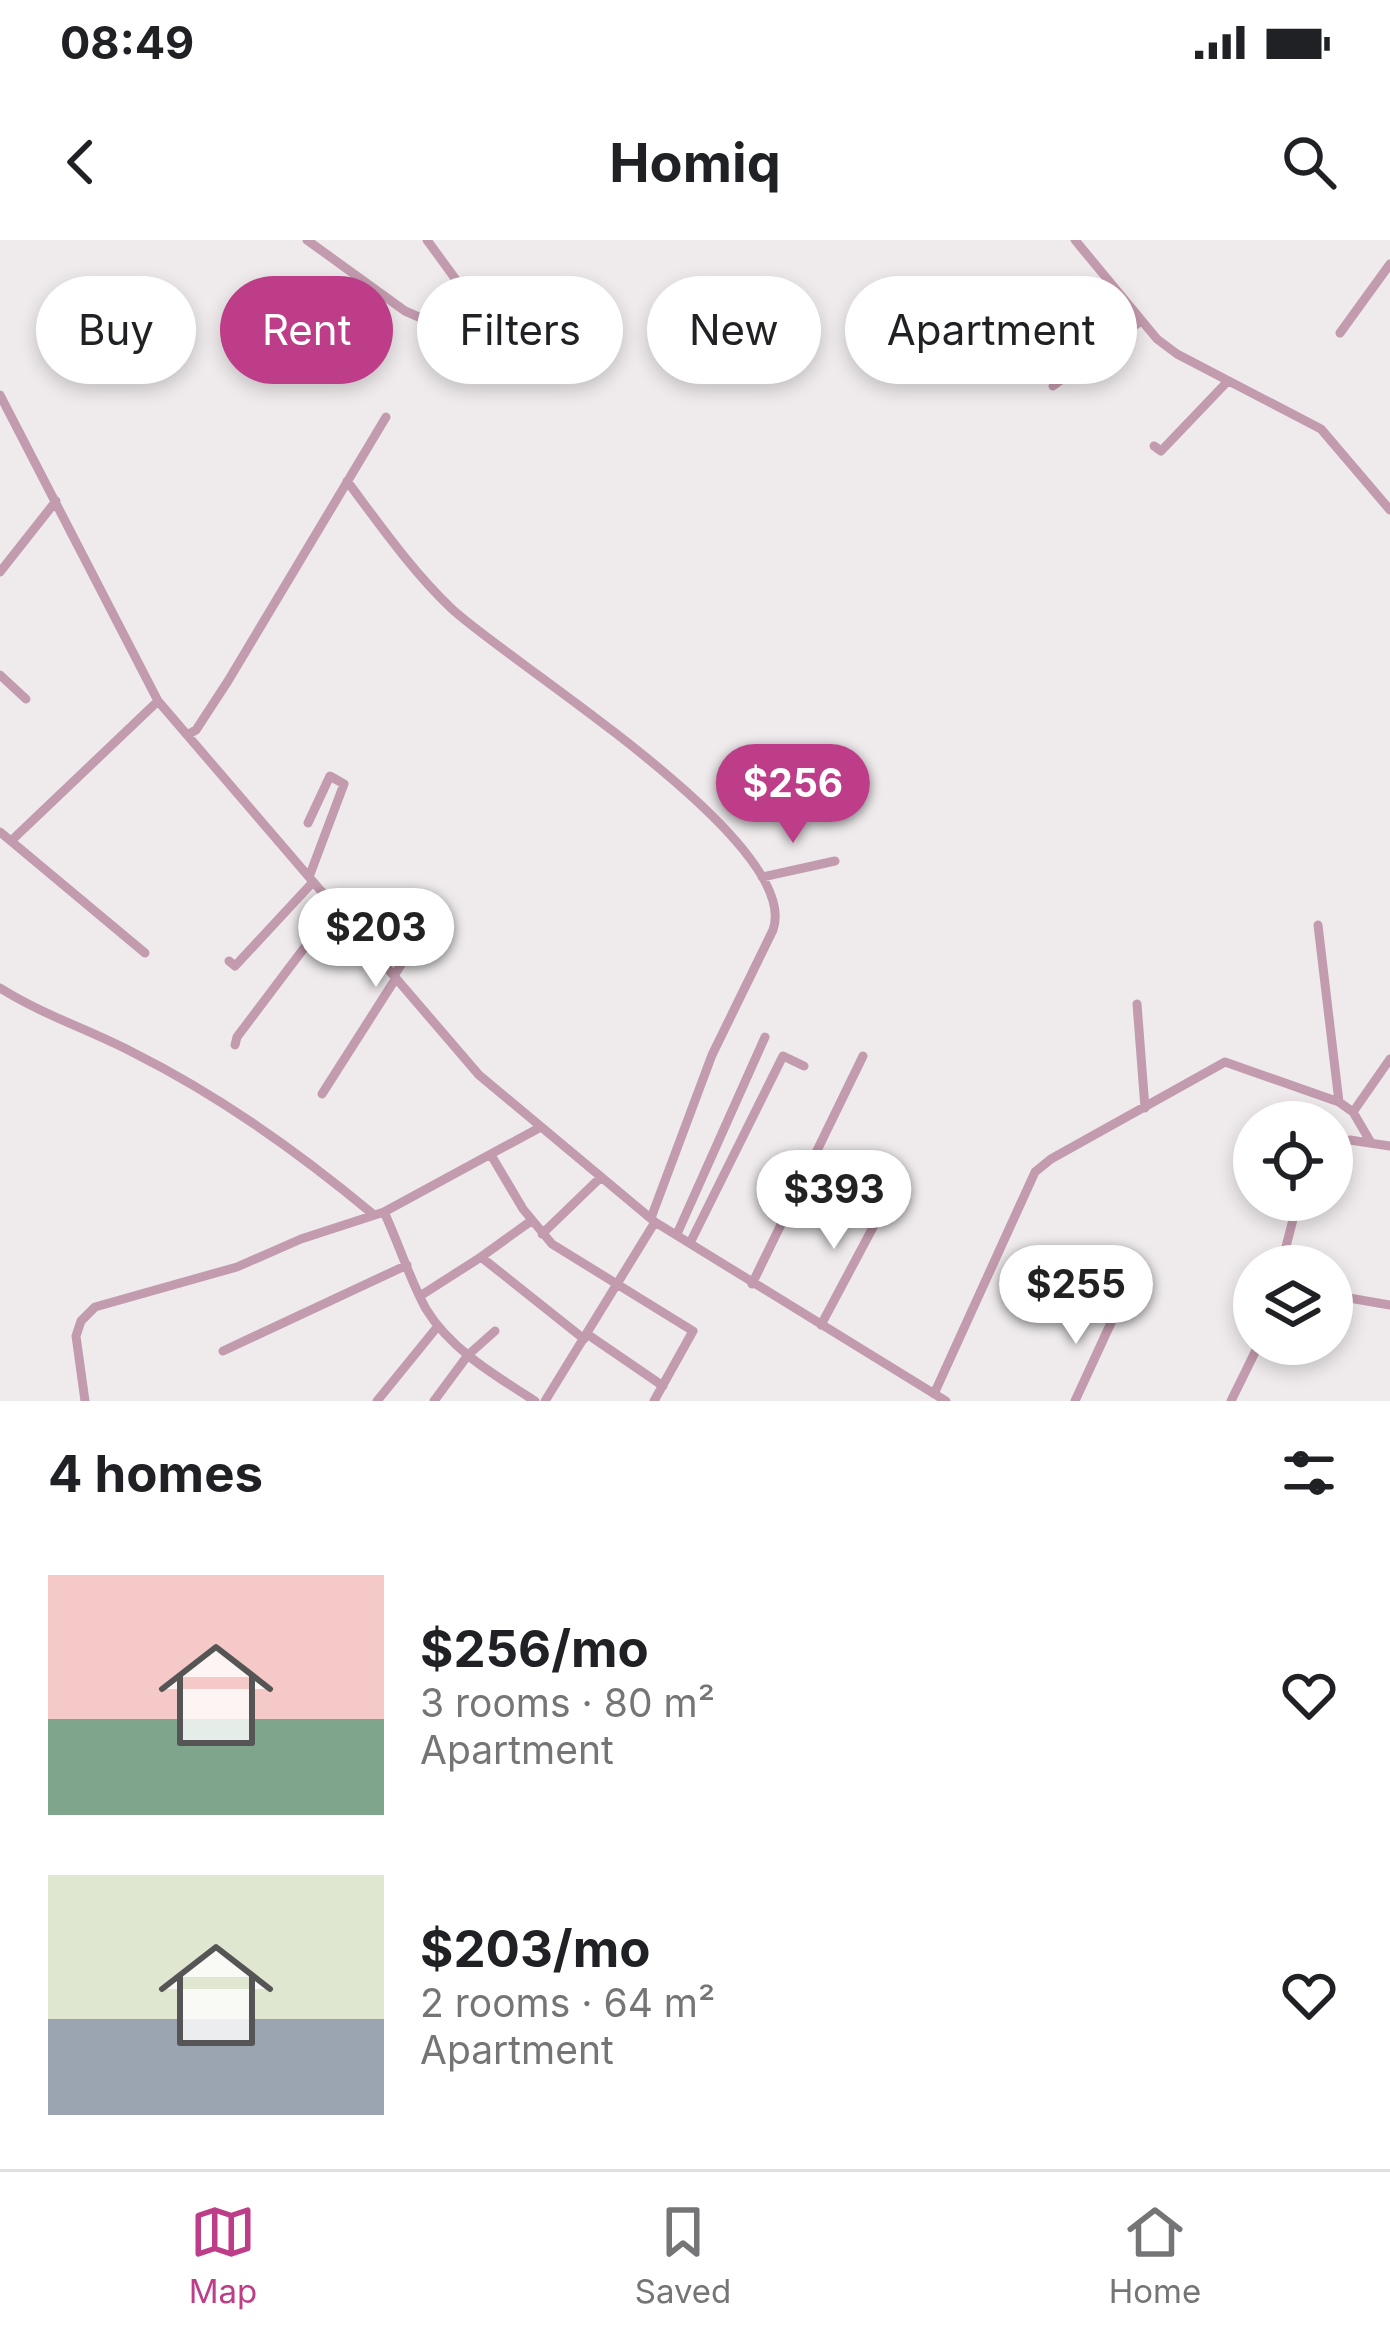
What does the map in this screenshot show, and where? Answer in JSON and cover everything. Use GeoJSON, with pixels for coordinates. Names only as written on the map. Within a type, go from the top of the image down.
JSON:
{"type":"FeatureCollection","features":[{"type":"Feature","properties":{"kind":"street"},"geometry":{"type":"LineString","coordinates":[[307,240],[391,301],[425,323],[435,324],[452,316],[464,302],[462,288],[428,240]]}},
{"type":"Feature","properties":{"kind":"street"},"geometry":{"type":"LineString","coordinates":[[1075,240],[1142,321],[1177,354],[1321,429],[1390,510]]}},
{"type":"Feature","properties":{"kind":"street"},"geometry":{"type":"LineString","coordinates":[[1340,333],[1390,264]]}},
{"type":"Feature","properties":{"kind":"street"},"geometry":{"type":"LineString","coordinates":[[1053,386],[1142,321]]}},
{"type":"Feature","properties":{"kind":"street"},"geometry":{"type":"LineString","coordinates":[[1154,446],[1161,451],[1228,381]]}},
{"type":"Feature","properties":{"kind":"street"},"geometry":{"type":"LineString","coordinates":[[0,395],[158,701],[479,1075],[653,1220],[946,1401]]}},
{"type":"Feature","properties":{"kind":"street"},"geometry":{"type":"LineString","coordinates":[[187,735],[196,730],[228,681],[386,417]]}},
{"type":"Feature","properties":{"kind":"street"},"geometry":{"type":"LineString","coordinates":[[347,481],[417,572],[452,608],[672,777],[734,838],[762,877],[778,918],[712,1055],[653,1220],[545,1401]]}},
{"type":"Feature","properties":{"kind":"street"},"geometry":{"type":"LineString","coordinates":[[0,572],[56,501]]}},
{"type":"Feature","properties":{"kind":"street"},"geometry":{"type":"LineString","coordinates":[[0,675],[26,699]]}},
{"type":"Feature","properties":{"kind":"street"},"geometry":{"type":"LineString","coordinates":[[10,841],[158,701]]}},
{"type":"Feature","properties":{"kind":"street"},"geometry":{"type":"LineString","coordinates":[[230,961],[236,966],[311,879],[344,784],[330,776],[308,823]]}},
{"type":"Feature","properties":{"kind":"street"},"geometry":{"type":"LineString","coordinates":[[0,832],[145,953]]}},
{"type":"Feature","properties":{"kind":"street"},"geometry":{"type":"LineString","coordinates":[[762,877],[835,861]]}},
{"type":"Feature","properties":{"kind":"street"},"geometry":{"type":"LineString","coordinates":[[235,1046],[237,1036],[334,908]]}},
{"type":"Feature","properties":{"kind":"street"},"geometry":{"type":"LineString","coordinates":[[322,1094],[430,918],[427,916]]}},
{"type":"Feature","properties":{"kind":"street"},"geometry":{"type":"LineString","coordinates":[[1318,925],[1339,1101]]}},
{"type":"Feature","properties":{"kind":"street"},"geometry":{"type":"LineString","coordinates":[[0,988],[33,1009],[138,1054],[203,1092],[379,1214],[439,1326],[468,1354],[535,1401]]}},
{"type":"Feature","properties":{"kind":"street"},"geometry":{"type":"LineString","coordinates":[[1137,1004],[1145,1108]]}},
{"type":"Feature","properties":{"kind":"street"},"geometry":{"type":"LineString","coordinates":[[677,1234],[765,1037]]}},
{"type":"Feature","properties":{"kind":"street"},"geometry":{"type":"LineString","coordinates":[[690,1243],[783,1056],[804,1066]]}},
{"type":"Feature","properties":{"kind":"street"},"geometry":{"type":"LineString","coordinates":[[752,1284],[863,1056]]}},
{"type":"Feature","properties":{"kind":"street"},"geometry":{"type":"LineString","coordinates":[[1370,1141],[1357,1126],[1353,1112],[1390,1059]]}},
{"type":"Feature","properties":{"kind":"street"},"geometry":{"type":"LineString","coordinates":[[934,1394],[1038,1168],[1225,1062],[1336,1101]]}},
{"type":"Feature","properties":{"kind":"street"},"geometry":{"type":"LineString","coordinates":[[85,1401],[76,1336],[81,1321],[95,1307],[237,1267],[379,1214],[539,1128]]}},
{"type":"Feature","properties":{"kind":"street"},"geometry":{"type":"LineString","coordinates":[[1353,1140],[1390,1146]]}},
{"type":"Feature","properties":{"kind":"street"},"geometry":{"type":"LineString","coordinates":[[491,1155],[542,1234],[615,1287],[693,1331],[654,1401]]}},
{"type":"Feature","properties":{"kind":"street"},"geometry":{"type":"LineString","coordinates":[[542,1234],[599,1178]]}},
{"type":"Feature","properties":{"kind":"street"},"geometry":{"type":"LineString","coordinates":[[821,1325],[887,1201]]}},
{"type":"Feature","properties":{"kind":"street"},"geometry":{"type":"LineString","coordinates":[[420,1296],[531,1221]]}},
{"type":"Feature","properties":{"kind":"street"},"geometry":{"type":"LineString","coordinates":[[481,1257],[662,1386]]}},
{"type":"Feature","properties":{"kind":"street"},"geometry":{"type":"LineString","coordinates":[[223,1351],[406,1265]]}},
{"type":"Feature","properties":{"kind":"street"},"geometry":{"type":"LineString","coordinates":[[1353,1299],[1390,1305]]}},
{"type":"Feature","properties":{"kind":"street"},"geometry":{"type":"LineString","coordinates":[[1076,1401],[1116,1312]]}},
{"type":"Feature","properties":{"kind":"street"},"geometry":{"type":"LineString","coordinates":[[377,1401],[439,1326]]}},
{"type":"Feature","properties":{"kind":"street"},"geometry":{"type":"LineString","coordinates":[[434,1401],[468,1354],[495,1330]]}},
{"type":"Feature","properties":{"kind":"street"},"geometry":{"type":"LineString","coordinates":[[1232,1401],[1249,1365]]}}]}
